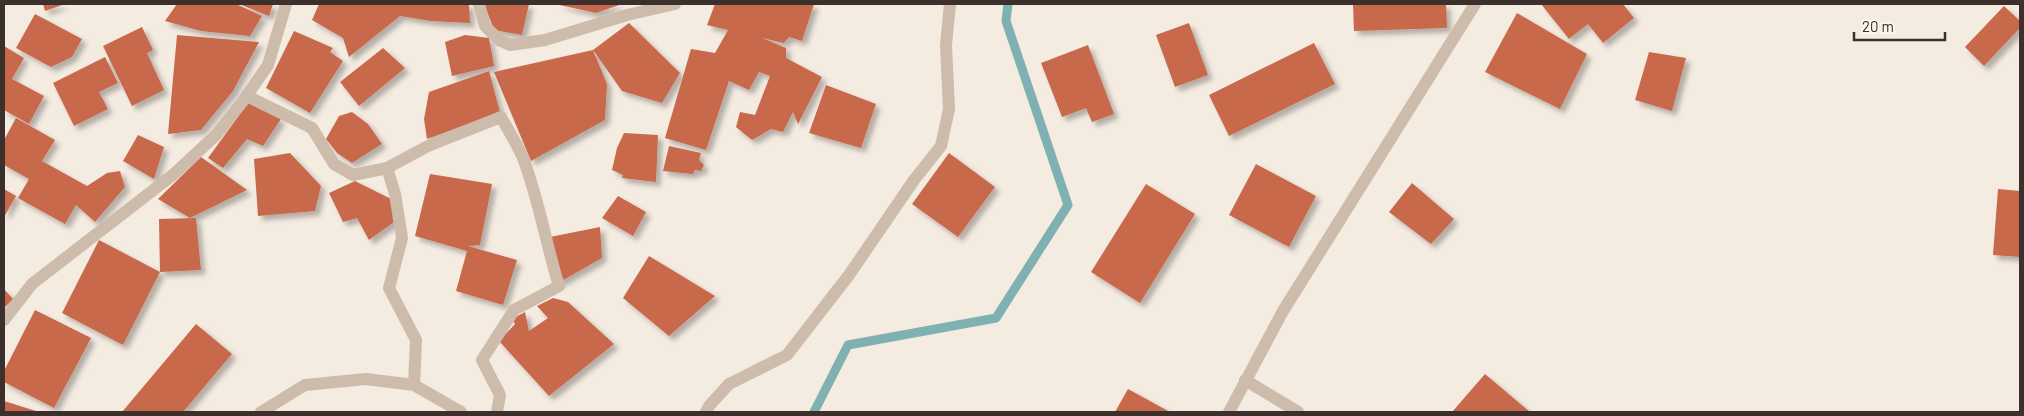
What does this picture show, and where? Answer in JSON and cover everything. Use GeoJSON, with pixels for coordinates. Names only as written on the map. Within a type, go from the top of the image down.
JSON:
{"type":"FeatureCollection","features":[{"type":"Feature","properties":{"kind":"street"},"geometry":{"type":"LineString","coordinates":[[4,320],[32,284],[174,174],[216,135],[247,96],[268,65],[286,4]]}},
{"type":"Feature","properties":{"kind":"street"},"geometry":{"type":"LineString","coordinates":[[479,4],[485,26],[499,40],[510,45],[545,40],[627,15],[675,4]]}},
{"type":"Feature","properties":{"kind":"street"},"geometry":{"type":"LineString","coordinates":[[706,412],[729,384],[787,355],[849,275],[914,180],[941,146],[950,109],[946,45],[950,4]]}},
{"type":"Feature","properties":{"kind":"street"},"geometry":{"type":"LineString","coordinates":[[1229,412],[1283,311],[1475,4]]}},
{"type":"Feature","properties":{"kind":"street"},"geometry":{"type":"LineString","coordinates":[[247,96],[312,128],[334,164],[353,175],[387,168],[428,146],[501,117],[522,156],[534,189],[559,286],[514,310],[482,360],[500,395],[497,412]]}},
{"type":"Feature","properties":{"kind":"street"},"geometry":{"type":"LineString","coordinates":[[387,168],[395,194],[402,238],[389,288],[416,340],[414,385]]}},
{"type":"Feature","properties":{"kind":"street"},"geometry":{"type":"LineString","coordinates":[[261,412],[304,385],[366,379],[414,385],[461,412]]}},
{"type":"Feature","properties":{"kind":"street"},"geometry":{"type":"LineString","coordinates":[[1245,380],[1298,412]]}},
{"type":"Feature","properties":{"kind":"building"},"geometry":{"type":"Polygon","coordinates":[[[43,4],[65,4],[45,11],[43,4]]]}},
{"type":"Feature","properties":{"kind":"building"},"geometry":{"type":"Polygon","coordinates":[[[177,4],[236,4],[262,16],[250,36],[201,31],[165,21],[177,4]]]}},
{"type":"Feature","properties":{"kind":"building"},"geometry":{"type":"Polygon","coordinates":[[[239,4],[273,4],[269,16],[239,4]]]}},
{"type":"Feature","properties":{"kind":"building"},"geometry":{"type":"Polygon","coordinates":[[[319,4],[469,4],[470,23],[431,21],[400,16],[349,57],[343,38],[312,20],[319,4]]]}},
{"type":"Feature","properties":{"kind":"building"},"geometry":{"type":"Polygon","coordinates":[[[484,4],[529,4],[522,35],[494,30],[484,4]]]}},
{"type":"Feature","properties":{"kind":"building"},"geometry":{"type":"Polygon","coordinates":[[[555,4],[622,4],[596,13],[555,4]]]}},
{"type":"Feature","properties":{"kind":"building"},"geometry":{"type":"Polygon","coordinates":[[[715,4],[814,4],[802,41],[789,37],[784,43],[762,38],[786,48],[786,58],[822,77],[798,124],[793,112],[783,132],[771,129],[752,140],[736,127],[740,112],[755,115],[770,76],[759,72],[749,90],[729,81],[706,150],[665,138],[691,49],[715,53],[728,30],[707,25],[715,4]]]}},
{"type":"Feature","properties":{"kind":"building"},"geometry":{"type":"Polygon","coordinates":[[[1353,4],[1446,4],[1447,28],[1354,31],[1353,4]]]}},
{"type":"Feature","properties":{"kind":"building"},"geometry":{"type":"Polygon","coordinates":[[[1541,4],[1623,4],[1634,18],[1603,43],[1588,24],[1569,39],[1541,4]]]}},
{"type":"Feature","properties":{"kind":"building"},"geometry":{"type":"Polygon","coordinates":[[[2004,6],[2020,21],[2020,28],[1984,66],[1965,47],[2004,6]]]}},
{"type":"Feature","properties":{"kind":"building"},"geometry":{"type":"Polygon","coordinates":[[[1517,13],[1587,54],[1560,109],[1485,72],[1517,13]]]}},
{"type":"Feature","properties":{"kind":"building"},"geometry":{"type":"Polygon","coordinates":[[[35,14],[82,39],[72,57],[51,67],[16,48],[35,14]]]}},
{"type":"Feature","properties":{"kind":"building"},"geometry":{"type":"Polygon","coordinates":[[[629,23],[680,73],[662,103],[622,91],[593,50],[629,23]]]}},
{"type":"Feature","properties":{"kind":"building"},"geometry":{"type":"Polygon","coordinates":[[[1189,23],[1208,75],[1175,87],[1156,35],[1189,23]]]}},
{"type":"Feature","properties":{"kind":"building"},"geometry":{"type":"Polygon","coordinates":[[[142,27],[153,50],[147,53],[164,90],[132,106],[103,46],[142,27]]]}},
{"type":"Feature","properties":{"kind":"building"},"geometry":{"type":"Polygon","coordinates":[[[294,31],[333,48],[330,52],[343,61],[310,113],[266,88],[294,31]]]}},
{"type":"Feature","properties":{"kind":"building"},"geometry":{"type":"Polygon","coordinates":[[[177,35],[259,42],[233,91],[201,130],[168,134],[177,35]]]}},
{"type":"Feature","properties":{"kind":"building"},"geometry":{"type":"Polygon","coordinates":[[[465,35],[489,38],[494,66],[452,76],[445,42],[465,35]]]}},
{"type":"Feature","properties":{"kind":"building"},"geometry":{"type":"Polygon","coordinates":[[[1314,43],[1335,84],[1229,136],[1209,95],[1314,43]]]}},
{"type":"Feature","properties":{"kind":"building"},"geometry":{"type":"Polygon","coordinates":[[[1088,45],[1114,114],[1092,122],[1086,108],[1062,117],[1041,63],[1088,45]]]}},
{"type":"Feature","properties":{"kind":"building"},"geometry":{"type":"Polygon","coordinates":[[[4,46],[24,58],[12,79],[44,96],[29,124],[4,110],[4,46]]]}},
{"type":"Feature","properties":{"kind":"building"},"geometry":{"type":"Polygon","coordinates":[[[383,48],[405,68],[359,106],[340,82],[383,48]]]}},
{"type":"Feature","properties":{"kind":"building"},"geometry":{"type":"Polygon","coordinates":[[[593,50],[607,84],[605,120],[531,161],[494,72],[593,50]]]}},
{"type":"Feature","properties":{"kind":"building"},"geometry":{"type":"Polygon","coordinates":[[[1649,52],[1686,58],[1672,111],[1635,100],[1649,52]]]}},
{"type":"Feature","properties":{"kind":"building"},"geometry":{"type":"Polygon","coordinates":[[[105,57],[118,83],[99,92],[108,109],[74,126],[53,83],[105,57]]]}},
{"type":"Feature","properties":{"kind":"building"},"geometry":{"type":"Polygon","coordinates":[[[489,71],[500,112],[427,139],[424,119],[429,92],[489,71]]]}},
{"type":"Feature","properties":{"kind":"building"},"geometry":{"type":"Polygon","coordinates":[[[826,85],[876,104],[861,148],[809,133],[826,85]]]}},
{"type":"Feature","properties":{"kind":"building"},"geometry":{"type":"Polygon","coordinates":[[[248,103],[281,119],[263,146],[247,139],[223,168],[208,158],[248,103]]]}},
{"type":"Feature","properties":{"kind":"building"},"geometry":{"type":"Polygon","coordinates":[[[352,112],[368,124],[382,144],[352,163],[337,153],[326,139],[339,116],[352,112]]]}},
{"type":"Feature","properties":{"kind":"building"},"geometry":{"type":"Polygon","coordinates":[[[16,118],[55,140],[42,161],[87,186],[107,173],[120,171],[125,187],[95,222],[76,205],[65,224],[18,198],[29,179],[4,165],[4,140],[16,118]]]}},
{"type":"Feature","properties":{"kind":"building"},"geometry":{"type":"Polygon","coordinates":[[[624,133],[658,135],[656,182],[622,178],[623,175],[612,170],[617,148],[624,133]]]}},
{"type":"Feature","properties":{"kind":"building"},"geometry":{"type":"Polygon","coordinates":[[[138,135],[164,147],[154,179],[123,161],[138,135]]]}},
{"type":"Feature","properties":{"kind":"building"},"geometry":{"type":"Polygon","coordinates":[[[669,146],[701,153],[699,160],[704,165],[701,171],[695,170],[693,174],[663,171],[669,146]]]}},
{"type":"Feature","properties":{"kind":"building"},"geometry":{"type":"Polygon","coordinates":[[[290,153],[321,186],[315,211],[258,216],[254,159],[290,153]]]}},
{"type":"Feature","properties":{"kind":"building"},"geometry":{"type":"Polygon","coordinates":[[[949,153],[995,187],[958,237],[912,204],[949,153]]]}},
{"type":"Feature","properties":{"kind":"building"},"geometry":{"type":"Polygon","coordinates":[[[201,157],[247,190],[190,218],[158,199],[201,157]]]}},
{"type":"Feature","properties":{"kind":"building"},"geometry":{"type":"Polygon","coordinates":[[[1256,164],[1316,196],[1289,247],[1229,215],[1256,164]]]}},
{"type":"Feature","properties":{"kind":"building"},"geometry":{"type":"Polygon","coordinates":[[[430,174],[492,184],[480,245],[468,246],[517,260],[503,305],[456,291],[467,251],[415,236],[430,174]]]}},
{"type":"Feature","properties":{"kind":"building"},"geometry":{"type":"Polygon","coordinates":[[[355,181],[391,199],[394,222],[369,240],[357,218],[343,222],[329,193],[355,181]]]}},
{"type":"Feature","properties":{"kind":"building"},"geometry":{"type":"Polygon","coordinates":[[[1412,183],[1454,219],[1431,244],[1389,212],[1412,183]]]}},
{"type":"Feature","properties":{"kind":"building"},"geometry":{"type":"Polygon","coordinates":[[[1146,184],[1195,214],[1140,303],[1091,272],[1146,184]]]}},
{"type":"Feature","properties":{"kind":"building"},"geometry":{"type":"Polygon","coordinates":[[[4,189],[16,196],[4,217],[4,189]]]}},
{"type":"Feature","properties":{"kind":"building"},"geometry":{"type":"Polygon","coordinates":[[[1998,189],[2020,191],[2020,257],[1993,255],[1998,189]]]}},
{"type":"Feature","properties":{"kind":"building"},"geometry":{"type":"Polygon","coordinates":[[[618,196],[646,212],[633,236],[602,218],[618,196]]]}},
{"type":"Feature","properties":{"kind":"building"},"geometry":{"type":"Polygon","coordinates":[[[196,218],[201,270],[160,272],[159,219],[196,218]]]}},
{"type":"Feature","properties":{"kind":"building"},"geometry":{"type":"Polygon","coordinates":[[[600,227],[602,258],[558,283],[545,238],[600,227]]]}},
{"type":"Feature","properties":{"kind":"building"},"geometry":{"type":"Polygon","coordinates":[[[99,240],[160,272],[123,345],[62,313],[99,240]]]}},
{"type":"Feature","properties":{"kind":"building"},"geometry":{"type":"Polygon","coordinates":[[[649,256],[715,296],[669,336],[623,298],[649,256]]]}},
{"type":"Feature","properties":{"kind":"building"},"geometry":{"type":"Polygon","coordinates":[[[4,289],[13,299],[4,308],[4,289]]]}},
{"type":"Feature","properties":{"kind":"building"},"geometry":{"type":"Polygon","coordinates":[[[553,298],[568,302],[614,344],[549,396],[499,341],[515,324],[512,319],[525,312],[529,331],[548,318],[537,306],[553,298]]]}},
{"type":"Feature","properties":{"kind":"building"},"geometry":{"type":"Polygon","coordinates":[[[35,310],[91,338],[54,408],[4,382],[4,371],[35,310]]]}},
{"type":"Feature","properties":{"kind":"building"},"geometry":{"type":"Polygon","coordinates":[[[196,324],[232,354],[183,412],[122,412],[196,324]]]}},
{"type":"Feature","properties":{"kind":"building"},"geometry":{"type":"Polygon","coordinates":[[[1485,374],[1530,412],[1452,412],[1485,374]]]}},
{"type":"Feature","properties":{"kind":"building"},"geometry":{"type":"Polygon","coordinates":[[[1128,389],[1170,412],[1115,412],[1128,389]]]}},
{"type":"Feature","properties":{"kind":"building"},"geometry":{"type":"Polygon","coordinates":[[[4,401],[39,412],[4,412],[4,401]]]}},
{"type":"Feature","properties":{"kind":"waterway"},"geometry":{"type":"LineString","coordinates":[[814,412],[848,345],[996,318],[1068,205],[1006,21],[1008,4]]}}]}
